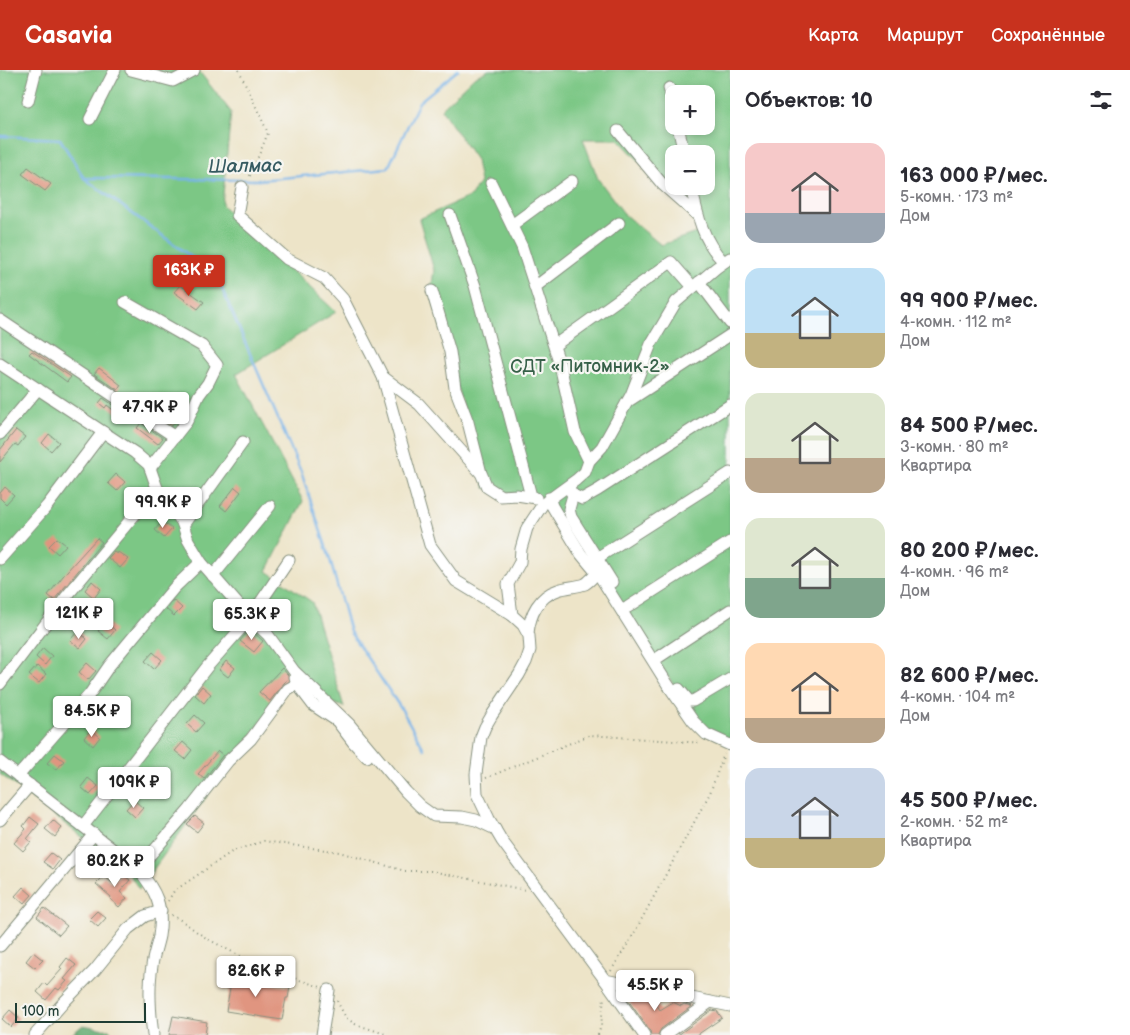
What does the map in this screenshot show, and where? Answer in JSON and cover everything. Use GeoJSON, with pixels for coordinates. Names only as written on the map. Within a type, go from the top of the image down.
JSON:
{"type":"FeatureCollection","features":[{"type":"Feature","properties":{"kind":"street"},"geometry":{"type":"LineString","coordinates":[[28,101],[36,70]]}},
{"type":"Feature","properties":{"kind":"street"},"geometry":{"type":"LineString","coordinates":[[90,119],[115,70]]}},
{"type":"Feature","properties":{"kind":"street"},"geometry":{"type":"LineString","coordinates":[[132,70],[173,81],[194,70]]}},
{"type":"Feature","properties":{"kind":"street"},"geometry":{"type":"LineString","coordinates":[[618,131],[663,185],[698,216]]}},
{"type":"Feature","properties":{"kind":"street"},"geometry":{"type":"LineString","coordinates":[[512,225],[572,181]]}},
{"type":"Feature","properties":{"kind":"street"},"geometry":{"type":"LineString","coordinates":[[491,184],[522,247],[555,345],[574,432],[589,461]]}},
{"type":"Feature","properties":{"kind":"street"},"geometry":{"type":"LineString","coordinates":[[242,187],[237,214],[287,259],[324,278],[343,299],[383,377],[430,546],[456,581],[512,614],[523,625],[530,636],[530,650],[526,662],[492,714],[481,737],[476,774],[477,794],[495,829],[644,1035]]}},
{"type":"Feature","properties":{"kind":"street"},"geometry":{"type":"LineString","coordinates":[[512,614],[508,584],[520,562],[521,549],[527,528],[546,501],[570,491],[585,472],[589,461],[602,447],[631,395],[651,344],[676,302],[727,260],[702,231],[693,195]]}},
{"type":"Feature","properties":{"kind":"street"},"geometry":{"type":"LineString","coordinates":[[450,214],[475,286],[531,496]]}},
{"type":"Feature","properties":{"kind":"street"},"geometry":{"type":"LineString","coordinates":[[535,286],[619,223]]}},
{"type":"Feature","properties":{"kind":"street"},"geometry":{"type":"LineString","coordinates":[[555,345],[671,262],[696,284],[730,323]]}},
{"type":"Feature","properties":{"kind":"street"},"geometry":{"type":"LineString","coordinates":[[432,291],[450,352],[455,388],[468,422],[481,474],[487,487],[500,496],[531,496],[546,501],[552,506],[581,554],[597,574],[693,721],[706,734],[728,745]]}},
{"type":"Feature","properties":{"kind":"street"},"geometry":{"type":"LineString","coordinates":[[125,302],[202,346],[217,365],[208,383],[199,395],[187,421],[150,468]]}},
{"type":"Feature","properties":{"kind":"street"},"geometry":{"type":"LineString","coordinates":[[0,320],[176,437]]}},
{"type":"Feature","properties":{"kind":"street"},"geometry":{"type":"LineString","coordinates":[[626,403],[730,335]]}},
{"type":"Feature","properties":{"kind":"street"},"geometry":{"type":"LineString","coordinates":[[0,364],[135,453],[150,465],[157,488],[183,525],[188,540],[201,562],[250,618],[268,635],[294,671],[340,714],[420,806],[434,816],[462,817],[476,820],[495,829]]}},
{"type":"Feature","properties":{"kind":"street"},"geometry":{"type":"LineString","coordinates":[[383,377],[419,404],[481,474]]}},
{"type":"Feature","properties":{"kind":"street"},"geometry":{"type":"LineString","coordinates":[[0,434],[38,389]]}},
{"type":"Feature","properties":{"kind":"street"},"geometry":{"type":"LineString","coordinates":[[570,491],[582,499],[730,405]]}},
{"type":"Feature","properties":{"kind":"street"},"geometry":{"type":"LineString","coordinates":[[0,559],[47,506],[103,432]]}},
{"type":"Feature","properties":{"kind":"street"},"geometry":{"type":"LineString","coordinates":[[183,525],[243,442]]}},
{"type":"Feature","properties":{"kind":"street"},"geometry":{"type":"LineString","coordinates":[[597,558],[730,473]]}},
{"type":"Feature","properties":{"kind":"street"},"geometry":{"type":"LineString","coordinates":[[0,684],[66,597],[157,488]]}},
{"type":"Feature","properties":{"kind":"street"},"geometry":{"type":"LineString","coordinates":[[570,491],[571,517],[681,692],[689,701],[693,702],[730,679]]}},
{"type":"Feature","properties":{"kind":"street"},"geometry":{"type":"LineString","coordinates":[[213,576],[270,506]]}},
{"type":"Feature","properties":{"kind":"street"},"geometry":{"type":"LineString","coordinates":[[628,607],[730,542]]}},
{"type":"Feature","properties":{"kind":"street"},"geometry":{"type":"LineString","coordinates":[[83,826],[207,666],[250,618],[289,560]]}},
{"type":"Feature","properties":{"kind":"street"},"geometry":{"type":"LineString","coordinates":[[18,776],[88,694],[108,666],[168,595],[201,562]]}},
{"type":"Feature","properties":{"kind":"street"},"geometry":{"type":"LineString","coordinates":[[528,633],[532,614],[547,595],[557,590],[585,584],[597,574]]}},
{"type":"Feature","properties":{"kind":"street"},"geometry":{"type":"LineString","coordinates":[[659,657],[730,610]]}},
{"type":"Feature","properties":{"kind":"street"},"geometry":{"type":"LineString","coordinates":[[294,671],[297,684],[313,705],[337,720],[353,742],[368,757],[382,764]]}},
{"type":"Feature","properties":{"kind":"street"},"geometry":{"type":"LineString","coordinates":[[138,869],[190,809],[228,761],[251,739],[288,689],[297,684]]}},
{"type":"Feature","properties":{"kind":"street"},"geometry":{"type":"LineString","coordinates":[[0,762],[138,869],[158,898],[164,910],[152,965],[149,1004],[153,1035]]}},
{"type":"Feature","properties":{"kind":"street"},"geometry":{"type":"LineString","coordinates":[[0,820],[30,785]]}},
{"type":"Feature","properties":{"kind":"street"},"geometry":{"type":"LineString","coordinates":[[0,946],[94,834]]}},
{"type":"Feature","properties":{"kind":"street"},"geometry":{"type":"LineString","coordinates":[[35,1035],[128,929],[145,916],[164,910]]}},
{"type":"Feature","properties":{"kind":"street"},"geometry":{"type":"LineString","coordinates":[[605,980],[730,1006]]}},
{"type":"Feature","properties":{"kind":"street"},"geometry":{"type":"LineString","coordinates":[[322,1035],[329,990]]}},
{"type":"Feature","properties":{"kind":"street"},"geometry":{"type":"LineString","coordinates":[[665,1035],[710,1002]]}},
{"type":"Feature","properties":{"kind":"path"},"geometry":{"type":"LineString","coordinates":[[239,70],[268,133],[251,174]]}},
{"type":"Feature","properties":{"kind":"path"},"geometry":{"type":"LineString","coordinates":[[476,782],[590,734],[707,744]]}},
{"type":"Feature","properties":{"kind":"path"},"geometry":{"type":"LineString","coordinates":[[598,1035],[601,1026],[605,980],[632,937],[710,794],[728,745]]}},
{"type":"Feature","properties":{"kind":"path"},"geometry":{"type":"LineString","coordinates":[[388,1035],[355,1024],[346,1018],[335,996],[329,990],[252,963],[207,939],[179,918],[164,910],[174,891],[233,851],[264,841],[339,852],[405,871],[431,872],[541,892]]}},
{"type":"Feature","properties":{"kind":"green space"},"geometry":{"type":"Polygon","coordinates":[[[0,70],[198,70],[231,112],[222,205],[336,312],[236,374],[303,501],[267,571],[312,602],[344,707],[286,688],[139,889],[128,872],[0,774],[0,70]]]}},
{"type":"Feature","properties":{"kind":"green space","name":"СДТ «Питомник-2»"},"geometry":{"type":"Polygon","coordinates":[[[489,70],[730,70],[730,744],[707,733],[545,499],[485,488],[431,292],[434,270],[419,219],[471,196],[480,182],[476,160],[441,109],[474,77],[489,70]],[[583,139],[598,179],[625,215],[661,245],[699,232],[694,217],[673,195],[715,195],[715,145],[665,145],[665,187],[618,139],[583,139]]]}},
{"type":"Feature","properties":{"kind":"green space"},"geometry":{"type":"Polygon","coordinates":[[[83,1025],[110,1030],[115,1035],[71,1035],[83,1025]]]}},
{"type":"Feature","properties":{"kind":"building"},"geometry":{"type":"Polygon","coordinates":[[[28,167],[51,184],[45,191],[22,174],[28,167]]]}},
{"type":"Feature","properties":{"kind":"building"},"geometry":{"type":"Polygon","coordinates":[[[180,285],[204,302],[198,309],[174,292],[180,285]]]}},
{"type":"Feature","properties":{"kind":"building"},"geometry":{"type":"Polygon","coordinates":[[[32,351],[71,377],[67,382],[29,354],[32,351]]]}},
{"type":"Feature","properties":{"kind":"building"},"geometry":{"type":"Polygon","coordinates":[[[99,368],[121,385],[118,390],[94,374],[99,368]]]}},
{"type":"Feature","properties":{"kind":"building"},"geometry":{"type":"Polygon","coordinates":[[[103,398],[125,413],[122,417],[107,405],[105,408],[99,403],[103,398]]]}},
{"type":"Feature","properties":{"kind":"building"},"geometry":{"type":"Polygon","coordinates":[[[154,406],[175,422],[172,426],[150,411],[154,406]]]}},
{"type":"Feature","properties":{"kind":"building"},"geometry":{"type":"Polygon","coordinates":[[[141,423],[163,438],[158,444],[137,428],[141,423]]]}},
{"type":"Feature","properties":{"kind":"building"},"geometry":{"type":"Polygon","coordinates":[[[16,430],[25,437],[18,446],[15,444],[0,462],[0,450],[16,430]]]}},
{"type":"Feature","properties":{"kind":"building"},"geometry":{"type":"Polygon","coordinates":[[[49,434],[59,442],[51,451],[42,443],[49,434]]]}},
{"type":"Feature","properties":{"kind":"building"},"geometry":{"type":"Polygon","coordinates":[[[116,474],[125,482],[117,491],[108,483],[116,474]]]}},
{"type":"Feature","properties":{"kind":"building"},"geometry":{"type":"Polygon","coordinates":[[[5,487],[14,495],[6,504],[0,498],[0,493],[5,487]]]}},
{"type":"Feature","properties":{"kind":"building"},"geometry":{"type":"Polygon","coordinates":[[[235,487],[241,492],[226,511],[220,506],[235,487]]]}},
{"type":"Feature","properties":{"kind":"building"},"geometry":{"type":"Polygon","coordinates":[[[162,521],[172,529],[164,538],[155,530],[162,521]]]}},
{"type":"Feature","properties":{"kind":"building"},"geometry":{"type":"Polygon","coordinates":[[[57,538],[66,545],[58,554],[49,546],[57,538]]]}},
{"type":"Feature","properties":{"kind":"building"},"geometry":{"type":"Polygon","coordinates":[[[97,538],[102,542],[54,600],[48,595],[97,538]]]}},
{"type":"Feature","properties":{"kind":"building"},"geometry":{"type":"Polygon","coordinates":[[[114,552],[117,554],[118,552],[128,559],[120,568],[108,558],[114,552]]]}},
{"type":"Feature","properties":{"kind":"building"},"geometry":{"type":"Polygon","coordinates":[[[92,581],[101,589],[94,598],[85,590],[92,581]]]}},
{"type":"Feature","properties":{"kind":"building"},"geometry":{"type":"Polygon","coordinates":[[[173,600],[182,608],[174,616],[166,609],[173,600]]]}},
{"type":"Feature","properties":{"kind":"building"},"geometry":{"type":"Polygon","coordinates":[[[71,603],[82,612],[75,621],[66,613],[71,603]]]}},
{"type":"Feature","properties":{"kind":"building"},"geometry":{"type":"Polygon","coordinates":[[[106,622],[115,630],[108,639],[98,631],[106,622]]]}},
{"type":"Feature","properties":{"kind":"building"},"geometry":{"type":"Polygon","coordinates":[[[250,629],[263,641],[254,652],[240,641],[250,629]]]}},
{"type":"Feature","properties":{"kind":"building"},"geometry":{"type":"Polygon","coordinates":[[[78,631],[87,639],[80,648],[70,640],[78,631]]]}},
{"type":"Feature","properties":{"kind":"building"},"geometry":{"type":"Polygon","coordinates":[[[43,648],[52,656],[45,665],[36,657],[43,648]]]}},
{"type":"Feature","properties":{"kind":"building"},"geometry":{"type":"Polygon","coordinates":[[[153,652],[162,660],[154,669],[145,661],[153,652]]]}},
{"type":"Feature","properties":{"kind":"building"},"geometry":{"type":"Polygon","coordinates":[[[226,661],[235,668],[228,677],[219,670],[226,661]]]}},
{"type":"Feature","properties":{"kind":"building"},"geometry":{"type":"Polygon","coordinates":[[[87,663],[96,671],[88,680],[79,672],[87,663]]]}},
{"type":"Feature","properties":{"kind":"building"},"geometry":{"type":"Polygon","coordinates":[[[37,666],[46,674],[39,683],[29,675],[37,666]]]}},
{"type":"Feature","properties":{"kind":"building"},"geometry":{"type":"Polygon","coordinates":[[[282,668],[288,675],[288,678],[270,701],[259,692],[282,668]]]}},
{"type":"Feature","properties":{"kind":"building"},"geometry":{"type":"Polygon","coordinates":[[[202,686],[211,694],[204,703],[195,695],[202,686]]]}},
{"type":"Feature","properties":{"kind":"building"},"geometry":{"type":"Polygon","coordinates":[[[195,715],[204,723],[196,732],[187,724],[195,715]]]}},
{"type":"Feature","properties":{"kind":"building"},"geometry":{"type":"Polygon","coordinates":[[[91,729],[100,737],[93,746],[84,738],[91,729]]]}},
{"type":"Feature","properties":{"kind":"building"},"geometry":{"type":"Polygon","coordinates":[[[183,742],[192,750],[185,759],[175,751],[183,742]]]}},
{"type":"Feature","properties":{"kind":"building"},"geometry":{"type":"Polygon","coordinates":[[[218,751],[223,755],[204,779],[198,774],[218,751]]]}},
{"type":"Feature","properties":{"kind":"building"},"geometry":{"type":"Polygon","coordinates":[[[55,754],[64,761],[56,770],[47,763],[55,754]]]}},
{"type":"Feature","properties":{"kind":"building"},"geometry":{"type":"Polygon","coordinates":[[[88,778],[98,786],[90,795],[81,787],[88,778]]]}},
{"type":"Feature","properties":{"kind":"building"},"geometry":{"type":"Polygon","coordinates":[[[134,800],[143,808],[135,817],[126,809],[134,800]]]}},
{"type":"Feature","properties":{"kind":"building"},"geometry":{"type":"Polygon","coordinates":[[[195,816],[204,823],[197,832],[187,824],[195,816]]]}},
{"type":"Feature","properties":{"kind":"building"},"geometry":{"type":"Polygon","coordinates":[[[30,817],[39,824],[27,839],[31,842],[23,851],[14,843],[26,829],[23,826],[30,817]]]}},
{"type":"Feature","properties":{"kind":"building"},"geometry":{"type":"Polygon","coordinates":[[[53,820],[62,828],[55,837],[45,829],[53,820]]]}},
{"type":"Feature","properties":{"kind":"building"},"geometry":{"type":"Polygon","coordinates":[[[51,853],[60,860],[53,869],[43,862],[51,853]]]}},
{"type":"Feature","properties":{"kind":"building"},"geometry":{"type":"Polygon","coordinates":[[[121,873],[130,880],[120,892],[127,898],[119,907],[96,884],[104,876],[112,883],[121,873]]]}},
{"type":"Feature","properties":{"kind":"building"},"geometry":{"type":"Polygon","coordinates":[[[23,887],[32,895],[24,904],[15,896],[23,887]]]}},
{"type":"Feature","properties":{"kind":"building"},"geometry":{"type":"Polygon","coordinates":[[[44,908],[67,926],[59,935],[37,917],[44,908]]]}},
{"type":"Feature","properties":{"kind":"building"},"geometry":{"type":"Polygon","coordinates":[[[97,911],[106,918],[98,927],[89,919],[97,911]]]}},
{"type":"Feature","properties":{"kind":"building"},"geometry":{"type":"Polygon","coordinates":[[[33,952],[43,960],[35,968],[26,961],[33,952]]]}},
{"type":"Feature","properties":{"kind":"building"},"geometry":{"type":"Polygon","coordinates":[[[67,958],[76,965],[64,979],[67,981],[59,990],[56,988],[46,1000],[37,992],[44,983],[47,986],[62,969],[60,967],[67,958]]]}},
{"type":"Feature","properties":{"kind":"building"},"geometry":{"type":"Polygon","coordinates":[[[224,977],[290,987],[282,1020],[226,1011],[230,989],[222,988],[224,977]]]}},
{"type":"Feature","properties":{"kind":"building"},"geometry":{"type":"Polygon","coordinates":[[[623,993],[653,998],[660,1010],[673,1002],[681,1006],[684,1004],[692,1006],[661,1029],[658,1035],[651,1035],[623,993]]]}},
{"type":"Feature","properties":{"kind":"building"},"geometry":{"type":"Polygon","coordinates":[[[10,1010],[19,1018],[11,1027],[2,1019],[10,1010]]]}},
{"type":"Feature","properties":{"kind":"building"},"geometry":{"type":"Polygon","coordinates":[[[712,1010],[717,1011],[722,1018],[697,1035],[678,1035],[712,1010]]]}},
{"type":"Feature","properties":{"kind":"building"},"geometry":{"type":"Polygon","coordinates":[[[173,1016],[207,1022],[205,1035],[169,1035],[173,1016]]]}},
{"type":"Feature","properties":{"kind":"waterway","name":"Шалмас"},"geometry":{"type":"LineString","coordinates":[[0,136],[60,139],[84,178],[259,180],[388,168],[419,102],[458,70]]}},
{"type":"Feature","properties":{"kind":"waterway"},"geometry":{"type":"LineString","coordinates":[[84,178],[216,275],[301,472],[329,556],[350,632],[402,710],[424,749]]}}]}
